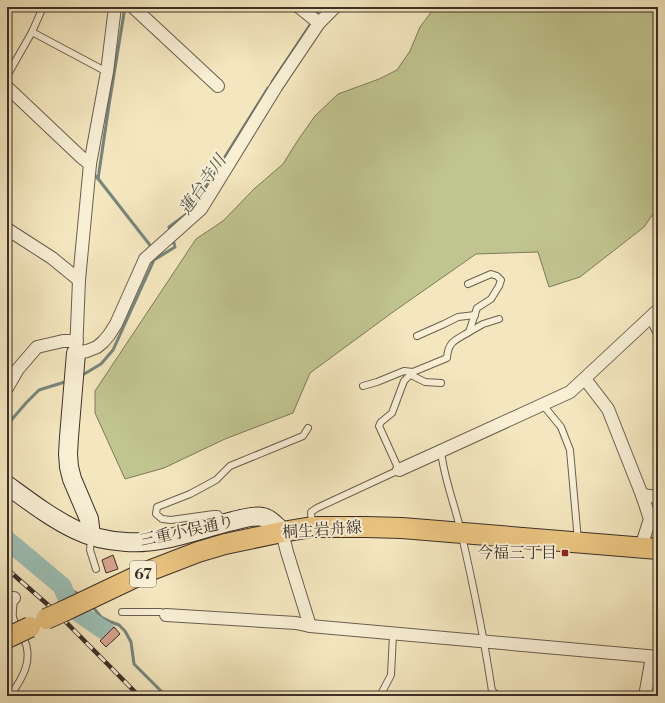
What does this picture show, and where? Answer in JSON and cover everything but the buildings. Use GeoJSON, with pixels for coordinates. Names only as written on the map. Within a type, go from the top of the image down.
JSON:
{"type":"FeatureCollection","features":[{"type":"Feature","properties":{"kind":"main road"},"geometry":{"type":"LineString","coordinates":[[76,355],[69,437],[69,467],[72,479],[89,519],[91,535]]}},
{"type":"Feature","properties":{"kind":"main road","name":"三重小俣通り"},"geometry":{"type":"LineString","coordinates":[[7,485],[45,512],[77,530],[107,539],[125,542],[144,542],[163,539],[251,517],[264,517],[282,532]]}},
{"type":"Feature","properties":{"kind":"main road","name":"桐生岩舟線"},"geometry":{"type":"LineString","coordinates":[[7,638],[146,572],[192,554],[225,544],[312,527],[402,528],[650,548]]}},
{"type":"Feature","properties":{"kind":"street"},"geometry":{"type":"LineString","coordinates":[[76,355],[79,280],[90,164],[107,72],[115,7]]}},
{"type":"Feature","properties":{"kind":"street"},"geometry":{"type":"LineString","coordinates":[[133,7],[218,86]]}},
{"type":"Feature","properties":{"kind":"street"},"geometry":{"type":"LineString","coordinates":[[299,7],[319,23]]}},
{"type":"Feature","properties":{"kind":"street"},"geometry":{"type":"LineString","coordinates":[[76,355],[96,347],[109,335],[116,324],[145,258],[201,209],[276,87],[319,23],[335,7]]}},
{"type":"Feature","properties":{"kind":"street"},"geometry":{"type":"LineString","coordinates":[[7,87],[90,164]]}},
{"type":"Feature","properties":{"kind":"street"},"geometry":{"type":"LineString","coordinates":[[7,229],[52,258],[79,280]]}},
{"type":"Feature","properties":{"kind":"street"},"geometry":{"type":"LineString","coordinates":[[399,470],[570,392],[654,314]]}},
{"type":"Feature","properties":{"kind":"street"},"geometry":{"type":"LineString","coordinates":[[7,388],[18,369],[37,347],[63,341],[76,355]]}},
{"type":"Feature","properties":{"kind":"street"},"geometry":{"type":"LineString","coordinates":[[584,379],[608,409],[642,495],[650,519],[650,548]]}},
{"type":"Feature","properties":{"kind":"street"},"geometry":{"type":"LineString","coordinates":[[642,495],[658,497]]}},
{"type":"Feature","properties":{"kind":"street"},"geometry":{"type":"LineString","coordinates":[[282,532],[310,626]]}},
{"type":"Feature","properties":{"kind":"street"},"geometry":{"type":"LineString","coordinates":[[166,614],[296,623],[310,626],[393,634],[655,657],[645,696]]}},
{"type":"Feature","properties":{"kind":"lane"},"geometry":{"type":"LineString","coordinates":[[7,76],[32,32],[43,7]]}},
{"type":"Feature","properties":{"kind":"lane"},"geometry":{"type":"LineString","coordinates":[[32,32],[107,72]]}},
{"type":"Feature","properties":{"kind":"lane"},"geometry":{"type":"LineString","coordinates":[[468,284],[491,274],[497,276],[501,280],[499,286],[490,299],[477,308],[469,332]]}},
{"type":"Feature","properties":{"kind":"lane"},"geometry":{"type":"LineString","coordinates":[[654,314],[658,336]]}},
{"type":"Feature","properties":{"kind":"lane"},"geometry":{"type":"LineString","coordinates":[[417,336],[458,316],[475,316]]}},
{"type":"Feature","properties":{"kind":"lane"},"geometry":{"type":"LineString","coordinates":[[312,527],[311,512],[317,508],[399,470],[379,426],[381,422],[392,413],[404,381],[412,373],[447,358],[447,350],[452,342],[482,324],[498,319]]}},
{"type":"Feature","properties":{"kind":"lane"},"geometry":{"type":"LineString","coordinates":[[363,386],[378,382],[404,371],[412,373],[425,382],[441,383]]}},
{"type":"Feature","properties":{"kind":"lane"},"geometry":{"type":"LineString","coordinates":[[543,405],[561,427],[570,450],[579,543]]}},
{"type":"Feature","properties":{"kind":"lane"},"geometry":{"type":"LineString","coordinates":[[223,523],[218,514],[171,520],[162,519],[156,514],[157,507],[190,494],[216,480],[230,466],[303,436],[308,428]]}},
{"type":"Feature","properties":{"kind":"lane"},"geometry":{"type":"LineString","coordinates":[[441,452],[443,467],[461,533],[484,642],[492,691],[499,696]]}},
{"type":"Feature","properties":{"kind":"lane"},"geometry":{"type":"LineString","coordinates":[[91,535],[90,550],[96,568]]}},
{"type":"Feature","properties":{"kind":"lane"},"geometry":{"type":"LineString","coordinates":[[10,696],[26,666],[28,657],[28,650],[25,640],[13,616],[11,598]]}},
{"type":"Feature","properties":{"kind":"lane"},"geometry":{"type":"LineString","coordinates":[[122,612],[161,612],[166,614]]}},
{"type":"Feature","properties":{"kind":"lane"},"geometry":{"type":"LineString","coordinates":[[380,696],[391,675],[393,634]]}},
{"type":"Feature","properties":{"kind":"green space"},"geometry":{"type":"Polygon","coordinates":[[[435,7],[658,7],[658,207],[644,227],[580,277],[549,287],[538,252],[476,254],[393,312],[310,373],[293,413],[225,439],[164,468],[125,479],[95,413],[95,391],[196,239],[223,221],[254,189],[283,164],[315,116],[338,94],[379,79],[397,70],[410,51],[420,27],[435,7]]]}},
{"type":"Feature","properties":{"kind":"waterway"},"geometry":{"type":"LineString","coordinates":[[98,179],[125,7]]}},
{"type":"Feature","properties":{"kind":"waterway","name":"蓮台寺川"},"geometry":{"type":"LineString","coordinates":[[315,17],[319,7]]}},
{"type":"Feature","properties":{"kind":"waterway","name":"蓮台寺川"},"geometry":{"type":"LineString","coordinates":[[272,82],[312,22]]}},
{"type":"Feature","properties":{"kind":"waterway","name":"蓮台寺川"},"geometry":{"type":"LineString","coordinates":[[170,231],[169,227],[188,213],[268,88]]}},
{"type":"Feature","properties":{"kind":"waterway"},"geometry":{"type":"LineString","coordinates":[[96,176],[153,249]]}},
{"type":"Feature","properties":{"kind":"waterway","name":"蓮台寺川"},"geometry":{"type":"LineString","coordinates":[[79,377],[101,364],[113,350],[154,260],[175,247],[173,239]]}},
{"type":"Feature","properties":{"kind":"waterway","name":"蓮台寺川"},"geometry":{"type":"LineString","coordinates":[[7,425],[39,390],[68,381]]}},
{"type":"Feature","properties":{"kind":"waterway","name":"蓮台寺川"},"geometry":{"type":"LineString","coordinates":[[7,540],[62,586],[67,598]]}},
{"type":"Feature","properties":{"kind":"waterway","name":"蓮台寺川"},"geometry":{"type":"LineString","coordinates":[[62,586],[77,593]]}},
{"type":"Feature","properties":{"kind":"waterway","name":"蓮台寺川"},"geometry":{"type":"LineString","coordinates":[[92,606],[101,617],[119,625],[125,631],[131,642],[134,664],[166,696]]}},
{"type":"Feature","properties":{"kind":"waterway","name":"蓮台寺川"},"geometry":{"type":"LineString","coordinates":[[79,613],[108,633]]}},
{"type":"Feature","properties":{"kind":"railway"},"geometry":{"type":"LineString","coordinates":[[7,569],[55,611],[139,696]]}},
{"type":"Feature","properties":{"kind":"place","name":"今福三丁目"},"geometry":{"type":"Point","coordinates":[565,553]}}]}
